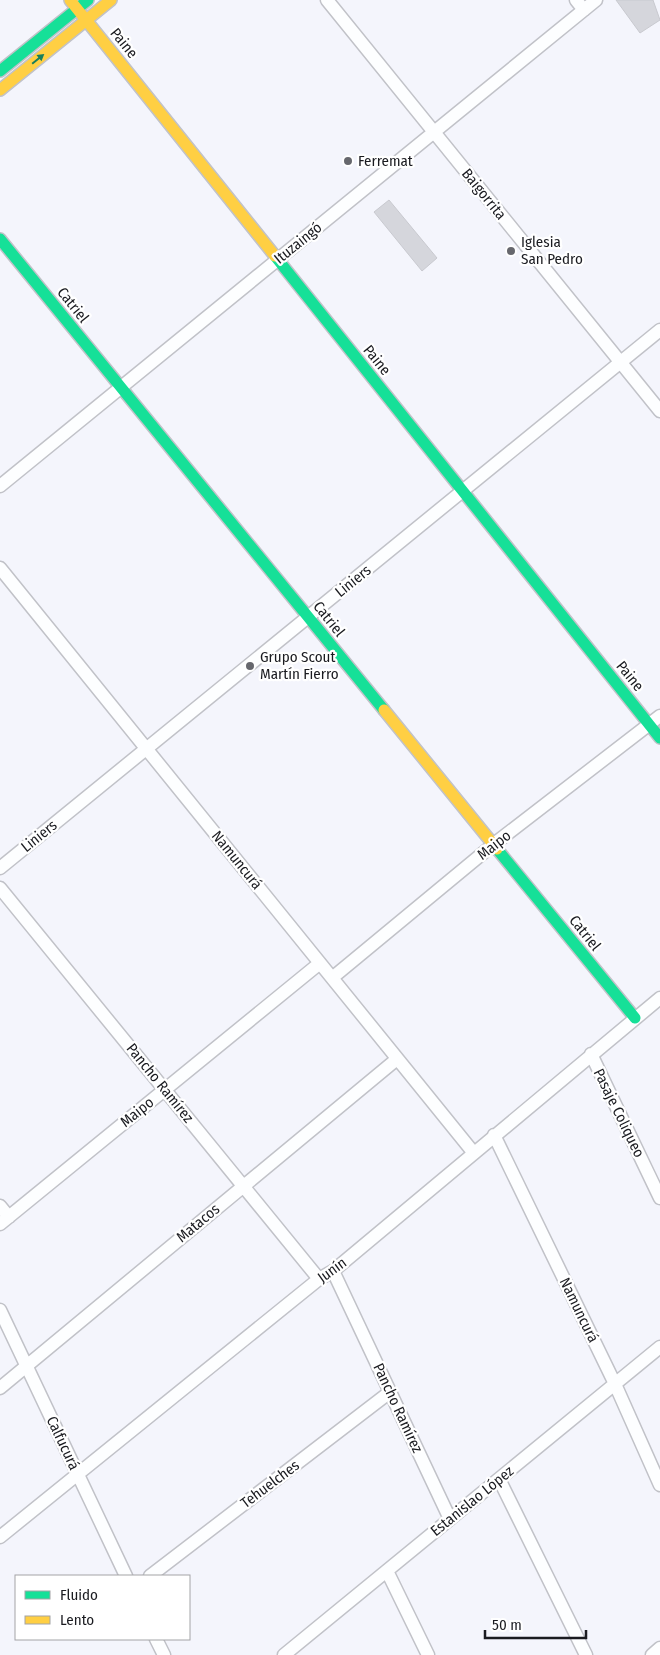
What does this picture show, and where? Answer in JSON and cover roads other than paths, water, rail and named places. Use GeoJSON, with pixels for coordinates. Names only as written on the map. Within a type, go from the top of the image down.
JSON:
{"type":"FeatureCollection","features":[{"type":"Feature","properties":{"kind":"street"},"geometry":{"type":"LineString","coordinates":[[0,71],[74,4],[88,0]]}},
{"type":"Feature","properties":{"kind":"street"},"geometry":{"type":"LineString","coordinates":[[0,90],[111,0]]}},
{"type":"Feature","properties":{"kind":"street","name":"Baigorrita"},"geometry":{"type":"LineString","coordinates":[[327,0],[660,410]]}},
{"type":"Feature","properties":{"kind":"street","name":"Ituzaingó"},"geometry":{"type":"LineString","coordinates":[[0,486],[434,132],[580,5],[596,0]]}},
{"type":"Feature","properties":{"kind":"street","name":"Paine"},"geometry":{"type":"LineString","coordinates":[[74,4],[660,738]]}},
{"type":"Feature","properties":{"kind":"street","name":"Catriel"},"geometry":{"type":"LineString","coordinates":[[0,239],[635,1018]]}},
{"type":"Feature","properties":{"kind":"street","name":"Liniers"},"geometry":{"type":"LineString","coordinates":[[0,868],[660,330]]}},
{"type":"Feature","properties":{"kind":"street","name":"Namuncurá"},"geometry":{"type":"LineString","coordinates":[[0,568],[473,1152]]}},
{"type":"Feature","properties":{"kind":"street","name":"Maipo"},"geometry":{"type":"LineString","coordinates":[[332,978],[494,844],[660,716]]}},
{"type":"Feature","properties":{"kind":"street","name":"Pancho Ramírez"},"geometry":{"type":"LineString","coordinates":[[0,888],[319,1279]]}},
{"type":"Feature","properties":{"kind":"street","name":"Maipo"},"geometry":{"type":"LineString","coordinates":[[4,1220],[320,963]]}},
{"type":"Feature","properties":{"kind":"street","name":"Junín"},"geometry":{"type":"LineString","coordinates":[[0,1537],[319,1279],[333,1271],[473,1152],[660,998]]}},
{"type":"Feature","properties":{"kind":"street","name":"Pasaje Coliqueo"},"geometry":{"type":"LineString","coordinates":[[591,1054],[660,1198]]}},
{"type":"Feature","properties":{"kind":"street","name":"Matacos"},"geometry":{"type":"LineString","coordinates":[[0,1388],[397,1059]]}},
{"type":"Feature","properties":{"kind":"street","name":"Namuncurá"},"geometry":{"type":"LineString","coordinates":[[494,1135],[615,1384],[660,1485]]}},
{"type":"Feature","properties":{"kind":"street"},"geometry":{"type":"LineString","coordinates":[[0,1206],[4,1220]]}},
{"type":"Feature","properties":{"kind":"street","name":"Pancho Ramírez"},"geometry":{"type":"LineString","coordinates":[[333,1271],[450,1519]]}},
{"type":"Feature","properties":{"kind":"street","name":"Calfucurá"},"geometry":{"type":"LineString","coordinates":[[0,1310],[126,1575]]}},
{"type":"Feature","properties":{"kind":"street","name":"Estanislao López"},"geometry":{"type":"LineString","coordinates":[[284,1655],[660,1347]]}},
{"type":"Feature","properties":{"kind":"street","name":"Tehuelches"},"geometry":{"type":"LineString","coordinates":[[151,1575],[390,1392]]}},
{"type":"Feature","properties":{"kind":"street"},"geometry":{"type":"LineString","coordinates":[[499,1479],[586,1655]]}},
{"type":"Feature","properties":{"kind":"street"},"geometry":{"type":"LineString","coordinates":[[387,1571],[428,1655]]}},
{"type":"Feature","properties":{"kind":"street"},"geometry":{"type":"LineString","coordinates":[[156,1640],[164,1655]]}},
{"type":"Feature","properties":{"kind":"street"},"geometry":{"type":"LineString","coordinates":[[652,1655],[660,1648]]}},
{"type":"Feature","properties":{"kind":"place","name":"Ferremat"},"geometry":{"type":"Point","coordinates":[348,161]}},
{"type":"Feature","properties":{"kind":"place","name":"Iglesia San Pedro"},"geometry":{"type":"Point","coordinates":[511,251]}},
{"type":"Feature","properties":{"kind":"place","name":"Grupo Scout Martín Fierro"},"geometry":{"type":"Point","coordinates":[250,666]}}]}
